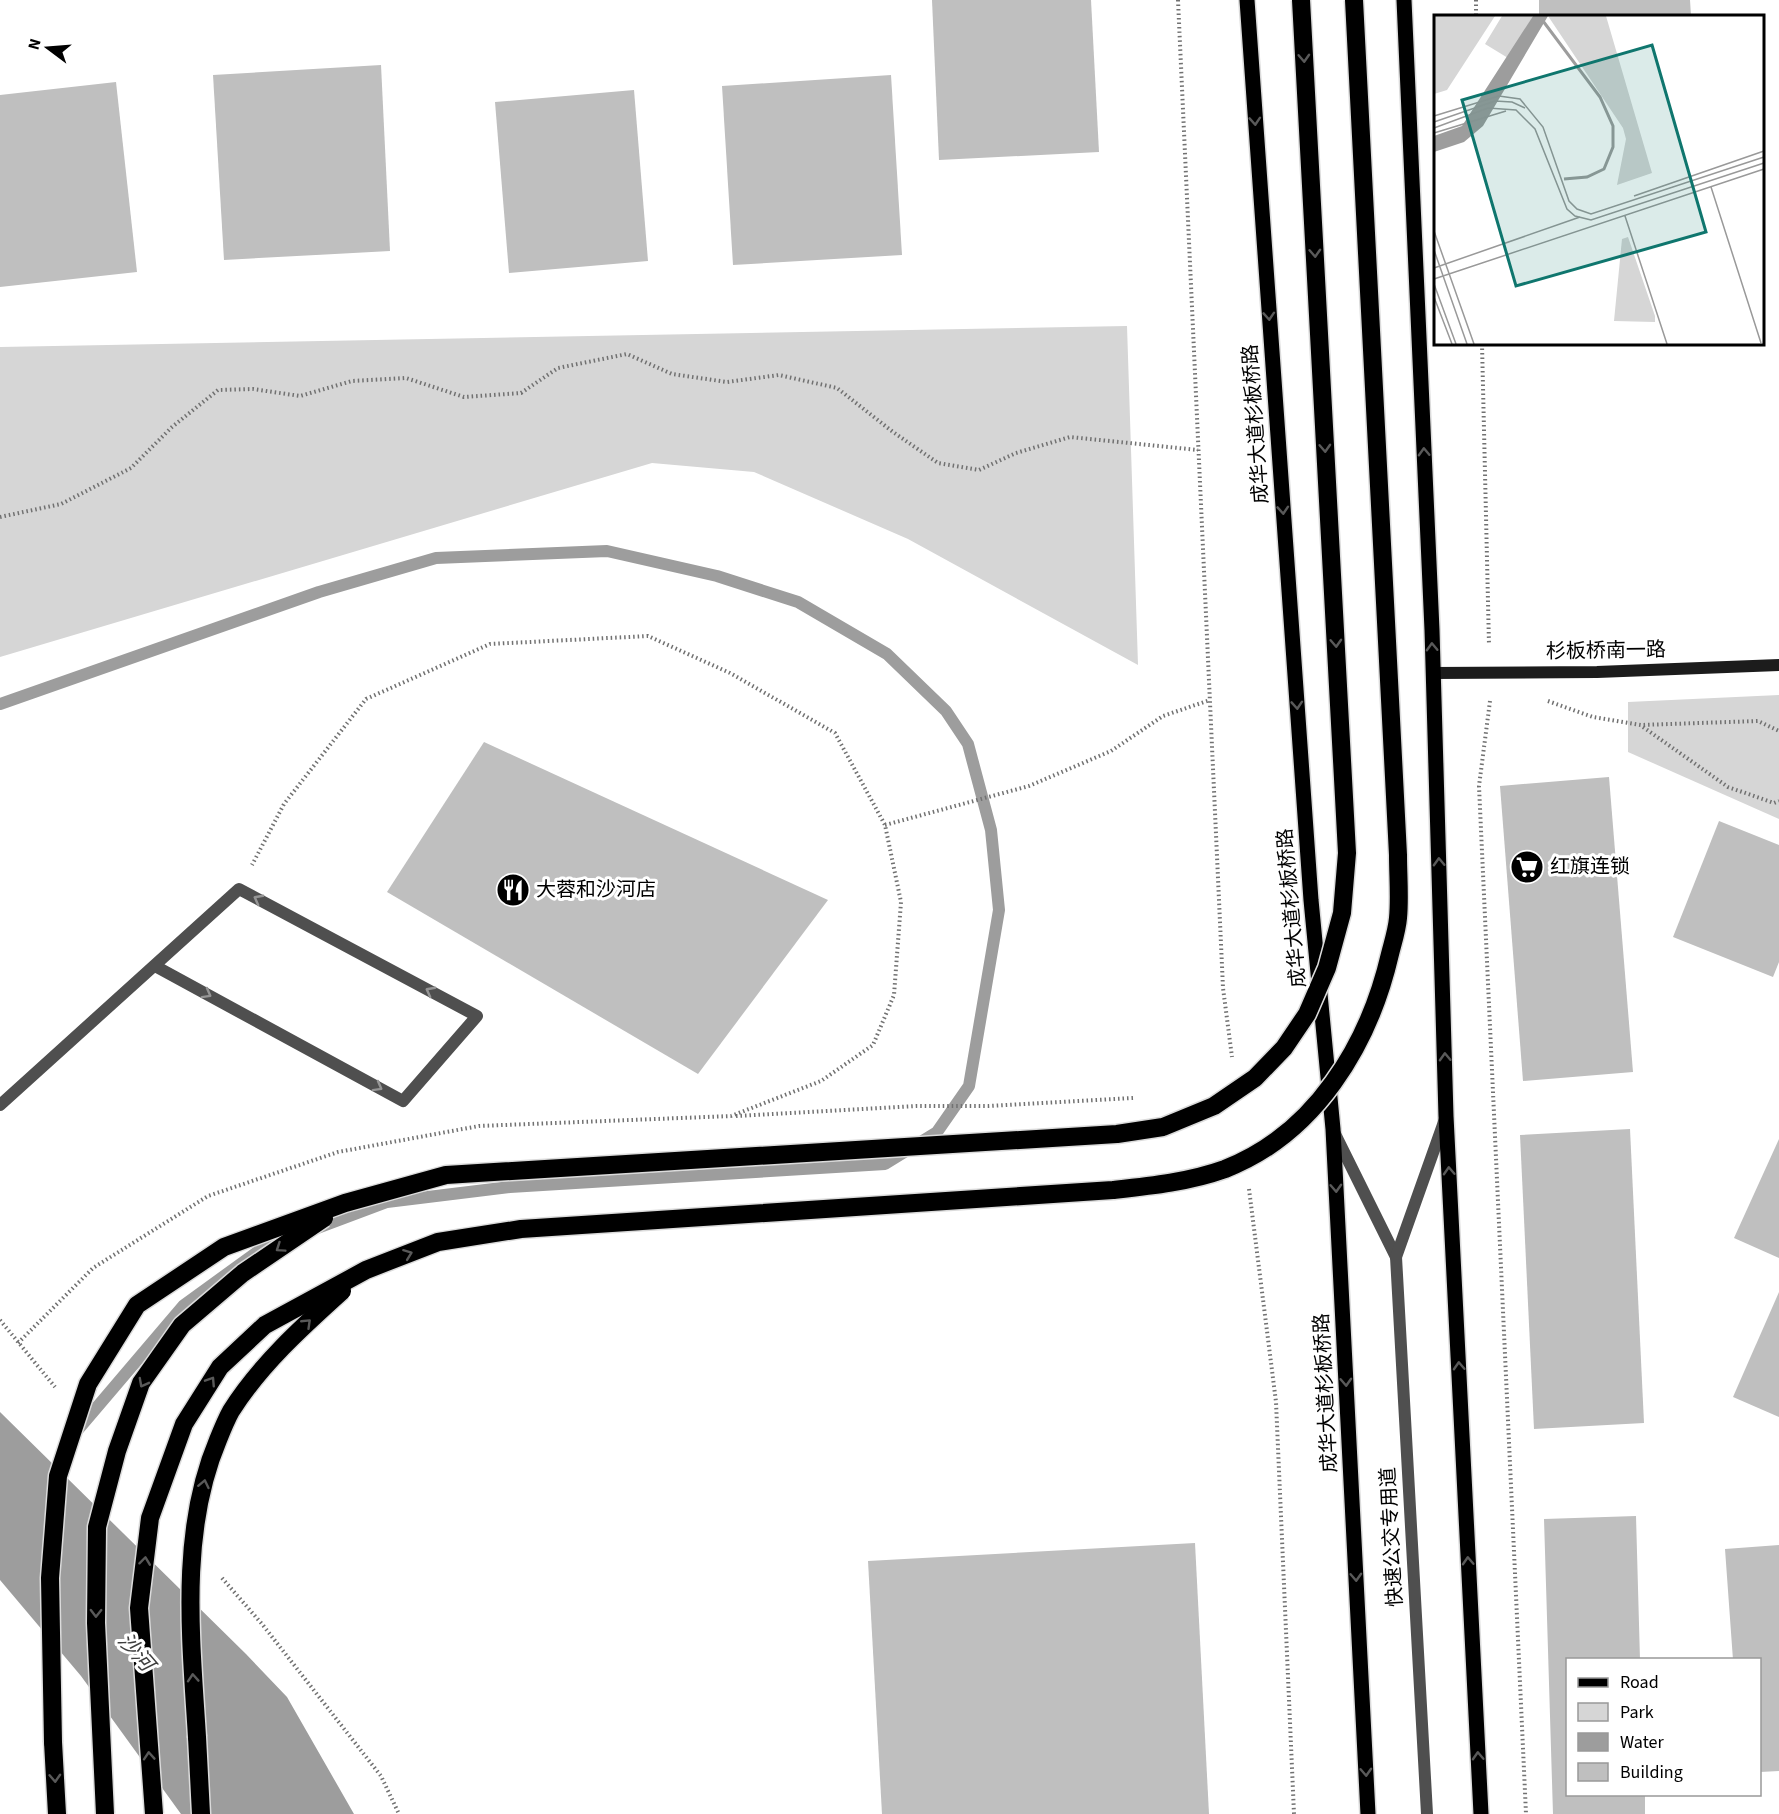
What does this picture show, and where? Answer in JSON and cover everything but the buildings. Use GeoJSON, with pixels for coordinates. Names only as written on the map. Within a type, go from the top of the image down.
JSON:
{"type":"FeatureCollection","features":[{"type":"Feature","properties":{"kind":"highway"},"geometry":{"type":"LineString","coordinates":[[57,1814],[53,1742],[50,1578],[58,1476],[88,1384],[137,1305],[224,1247],[345,1203],[446,1175],[1117,1134],[1163,1127],[1214,1106],[1255,1078],[1284,1048],[1307,1014],[1327,968],[1342,913],[1347,853],[1301,0]]}},
{"type":"Feature","properties":{"kind":"highway"},"geometry":{"type":"LineString","coordinates":[[153,1814],[139,1608],[150,1518],[184,1424],[220,1367],[265,1325],[366,1270],[438,1242],[521,1229],[1113,1190],[1171,1183],[1224,1169],[1255,1154],[1281,1137],[1310,1112],[1332,1085],[1361,1036],[1384,982],[1398,919],[1398,855],[1354,0]]}},
{"type":"Feature","properties":{"kind":"highway"},"geometry":{"type":"LineString","coordinates":[[105,1814],[96,1623],[97,1527],[117,1451],[141,1383],[182,1324],[243,1273],[345,1203]]}},
{"type":"Feature","properties":{"kind":"highway"},"geometry":{"type":"LineString","coordinates":[[201,1814],[190,1587],[195,1524],[209,1461],[230,1412],[263,1368],[366,1270]]}},
{"type":"Feature","properties":{"kind":"main road","name":"成华大道杉板桥路"},"geometry":{"type":"LineString","coordinates":[[1246,0],[1311,900],[1333,1129],[1368,1814]]}},
{"type":"Feature","properties":{"kind":"main road"},"geometry":{"type":"LineString","coordinates":[[1404,0],[1433,673],[1446,1116],[1481,1814]]}},
{"type":"Feature","properties":{"kind":"street","name":"杉板桥南一路"},"geometry":{"type":"LineString","coordinates":[[1433,673],[1597,672],[1779,665]]}},
{"type":"Feature","properties":{"kind":"street"},"geometry":{"type":"LineString","coordinates":[[0,1105],[239,889],[477,1016],[403,1101],[155,966]]}},
{"type":"Feature","properties":{"kind":"street"},"geometry":{"type":"LineString","coordinates":[[1396,1257],[1446,1116]]}},
{"type":"Feature","properties":{"kind":"street"},"geometry":{"type":"LineString","coordinates":[[1333,1129],[1396,1257]]}},
{"type":"Feature","properties":{"kind":"street","name":"快速公交专用道"},"geometry":{"type":"LineString","coordinates":[[1396,1257],[1427,1814]]}},
{"type":"Feature","properties":{"kind":"path"},"geometry":{"type":"LineString","coordinates":[[1178,0],[1223,988],[1232,1057]]}},
{"type":"Feature","properties":{"kind":"path"},"geometry":{"type":"LineString","coordinates":[[1482,345],[1490,698],[1479,786],[1526,1814]]}},
{"type":"Feature","properties":{"kind":"path"},"geometry":{"type":"LineString","coordinates":[[0,517],[61,504],[131,468],[172,427],[219,390],[254,390],[300,396],[352,381],[406,378],[464,397],[521,393],[558,368],[627,354],[672,374],[727,382],[779,375],[837,388],[893,432],[938,463],[979,470],[1016,453],[1070,437],[1198,450]]}},
{"type":"Feature","properties":{"kind":"path"},"geometry":{"type":"LineString","coordinates":[[239,889],[284,804],[366,699],[490,644],[648,636],[689,654],[730,673],[835,733],[885,825],[901,902],[894,995],[873,1045],[821,1081],[731,1116]]}},
{"type":"Feature","properties":{"kind":"path"},"geometry":{"type":"LineString","coordinates":[[1542,699],[1593,717],[1641,725],[1758,722],[1779,731]]}},
{"type":"Feature","properties":{"kind":"path"},"geometry":{"type":"LineString","coordinates":[[885,825],[1029,786],[1111,751],[1163,716],[1210,700]]}},
{"type":"Feature","properties":{"kind":"path"},"geometry":{"type":"LineString","coordinates":[[1641,725],[1728,787],[1774,803],[1779,801]]}},
{"type":"Feature","properties":{"kind":"path"},"geometry":{"type":"LineString","coordinates":[[18,1343],[93,1268],[208,1196],[338,1152],[479,1126],[916,1106],[989,1106]]}},
{"type":"Feature","properties":{"kind":"path"},"geometry":{"type":"LineString","coordinates":[[1248,1184],[1276,1402],[1294,1814]]}},
{"type":"Feature","properties":{"kind":"path"},"geometry":{"type":"LineString","coordinates":[[0,1320],[57,1389]]}},
{"type":"Feature","properties":{"kind":"path"},"geometry":{"type":"LineString","coordinates":[[217,1572],[262,1624],[381,1776],[399,1814]]}},
{"type":"Feature","properties":{"kind":"green space"},"geometry":{"type":"Polygon","coordinates":[[[1127,326],[1138,665],[908,539],[754,472],[652,463],[0,657],[0,347],[1127,326]]]}},
{"type":"Feature","properties":{"kind":"green space"},"geometry":{"type":"Polygon","coordinates":[[[1779,695],[1779,819],[1628,752],[1628,702],[1779,695]]]}},
{"type":"Feature","properties":{"kind":"water","name":"沙河"},"geometry":{"type":"Polygon","coordinates":[[[0,1412],[287,1697],[354,1814],[181,1814],[81,1676],[0,1580],[0,1412]]]}},
{"type":"Feature","properties":{"kind":"waterway"},"geometry":{"type":"LineString","coordinates":[[0,704],[319,592],[436,558],[607,551],[717,576],[798,602],[887,654],[946,711],[968,744],[991,830],[999,910],[969,1086],[937,1132],[885,1164],[510,1187],[387,1202],[315,1229]]}},
{"type":"Feature","properties":{"kind":"waterway"},"geometry":{"type":"LineString","coordinates":[[75,1433],[184,1305],[260,1250],[277,1244]]}},
{"type":"Feature","properties":{"kind":"place","name":"红旗连锁"},"geometry":{"type":"Point","coordinates":[1527,867]}},
{"type":"Feature","properties":{"kind":"place","name":"大蓉和沙河店"},"geometry":{"type":"Point","coordinates":[513,890]}}]}
